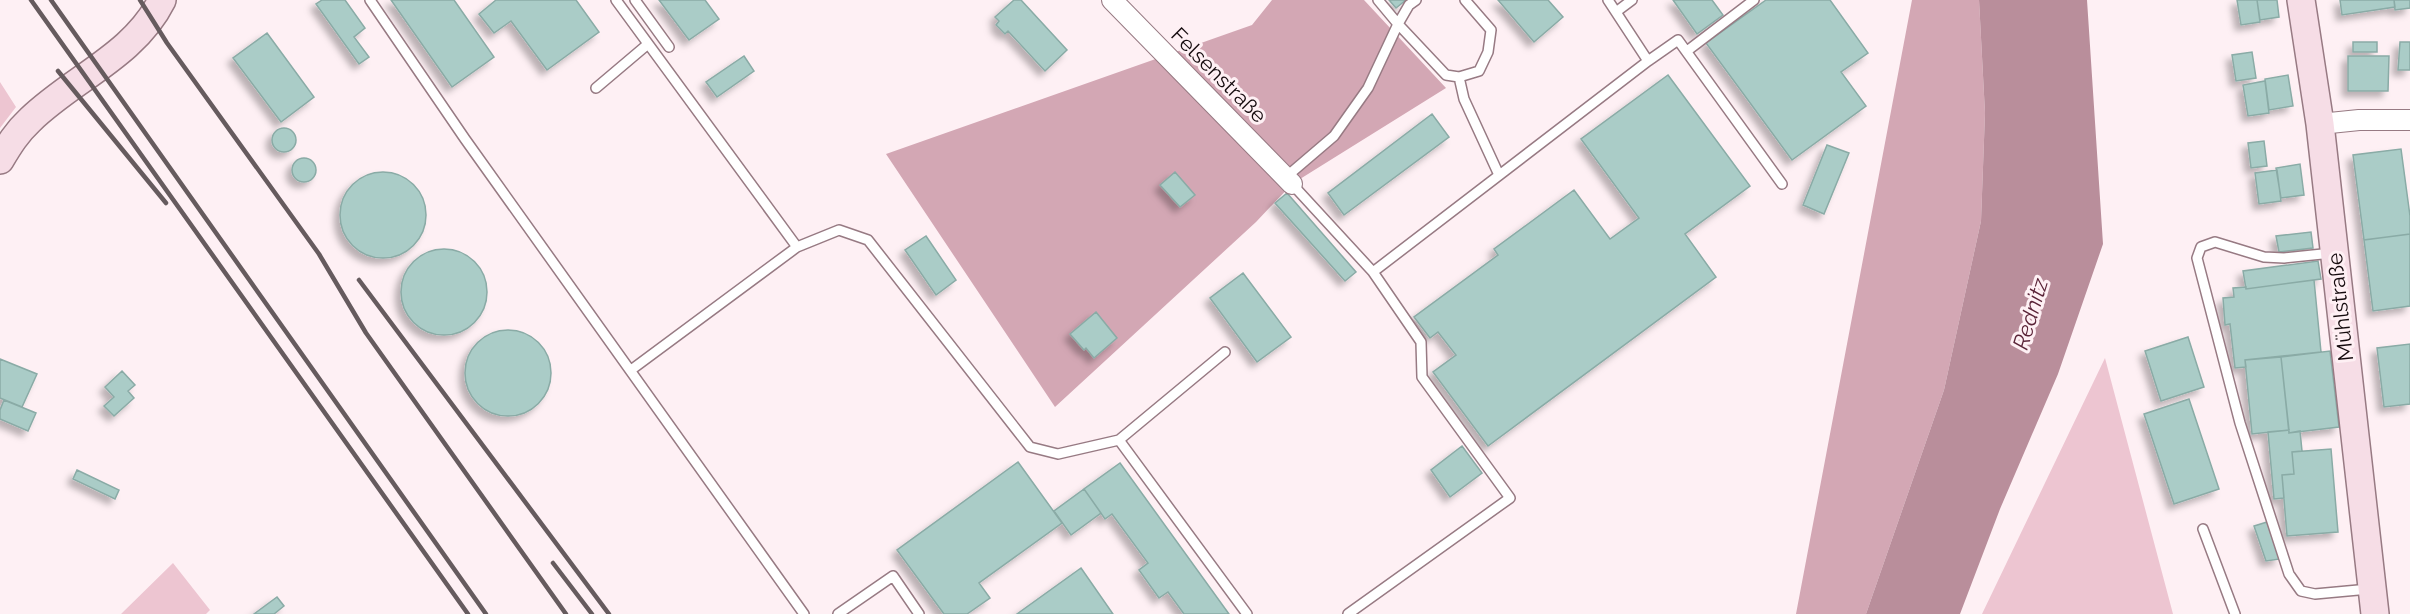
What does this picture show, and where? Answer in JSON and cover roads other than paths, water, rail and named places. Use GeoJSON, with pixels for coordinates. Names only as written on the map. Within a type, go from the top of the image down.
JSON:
{"type":"FeatureCollection","features":[{"type":"Feature","properties":{"kind":"street"},"geometry":{"type":"LineString","coordinates":[[0,160],[12,139],[35,115],[128,45],[151,18],[162,0]]}},
{"type":"Feature","properties":{"kind":"street","name":"Felsenstraße"},"geometry":{"type":"LineString","coordinates":[[1112,0],[1289,180]]}},
{"type":"Feature","properties":{"kind":"street","name":"Mühlstraße"},"geometry":{"type":"LineString","coordinates":[[2301,0],[2320,124],[2373,601]]}},
{"type":"Feature","properties":{"kind":"street"},"geometry":{"type":"LineString","coordinates":[[2320,124],[2359,120],[2410,120]]}},
{"type":"Feature","properties":{"kind":"lane"},"geometry":{"type":"LineString","coordinates":[[370,0],[465,139],[804,614]]}},
{"type":"Feature","properties":{"kind":"lane"},"geometry":{"type":"LineString","coordinates":[[616,0],[797,247]]}},
{"type":"Feature","properties":{"kind":"lane"},"geometry":{"type":"LineString","coordinates":[[635,0],[669,47]]}},
{"type":"Feature","properties":{"kind":"lane"},"geometry":{"type":"LineString","coordinates":[[1378,0],[1446,75],[1460,77],[1479,71],[1488,52],[1491,30],[1465,0]]}},
{"type":"Feature","properties":{"kind":"lane"},"geometry":{"type":"LineString","coordinates":[[1348,614],[1510,498],[1422,377],[1420,342],[1372,272],[1289,180],[1334,136],[1368,88],[1398,24],[1409,5],[1416,0]]}},
{"type":"Feature","properties":{"kind":"lane"},"geometry":{"type":"LineString","coordinates":[[1608,0],[1647,61]]}},
{"type":"Feature","properties":{"kind":"lane"},"geometry":{"type":"LineString","coordinates":[[1616,12],[1632,0]]}},
{"type":"Feature","properties":{"kind":"lane"},"geometry":{"type":"LineString","coordinates":[[1687,51],[1754,0]]}},
{"type":"Feature","properties":{"kind":"lane"},"geometry":{"type":"LineString","coordinates":[[1372,272],[1647,61],[1678,40],[1782,184]]}},
{"type":"Feature","properties":{"kind":"lane"},"geometry":{"type":"LineString","coordinates":[[596,88],[648,44]]}},
{"type":"Feature","properties":{"kind":"lane"},"geometry":{"type":"LineString","coordinates":[[1460,77],[1464,99],[1499,175]]}},
{"type":"Feature","properties":{"kind":"lane"},"geometry":{"type":"LineString","coordinates":[[631,370],[797,247],[839,230],[868,240],[1030,447],[1058,454],[1119,440],[1225,352]]}},
{"type":"Feature","properties":{"kind":"lane"},"geometry":{"type":"LineString","coordinates":[[2334,253],[2284,258],[2264,257],[2215,242],[2201,247],[2197,258],[2240,423],[2289,574],[2301,591],[2373,601]]}},
{"type":"Feature","properties":{"kind":"lane"},"geometry":{"type":"LineString","coordinates":[[1119,440],[1247,614]]}},
{"type":"Feature","properties":{"kind":"lane"},"geometry":{"type":"LineString","coordinates":[[2203,529],[2235,614]]}},
{"type":"Feature","properties":{"kind":"lane"},"geometry":{"type":"LineString","coordinates":[[838,614],[893,576],[919,614]]}},
{"type":"Feature","properties":{"kind":"water","name":"Rednitz"},"geometry":{"type":"Polygon","coordinates":[[[1979,0],[2087,0],[2103,244],[2058,374],[2000,509],[1960,614],[1866,614],[1944,390],[1981,221],[1985,113],[1979,0]]]}},
{"type":"Feature","properties":{"kind":"railway"},"geometry":{"type":"LineString","coordinates":[[31,0],[468,614]]}},
{"type":"Feature","properties":{"kind":"railway"},"geometry":{"type":"LineString","coordinates":[[51,0],[486,614]]}},
{"type":"Feature","properties":{"kind":"railway"},"geometry":{"type":"LineString","coordinates":[[140,0],[167,43],[319,254],[366,333],[566,614]]}},
{"type":"Feature","properties":{"kind":"railway"},"geometry":{"type":"LineString","coordinates":[[58,71],[166,203]]}},
{"type":"Feature","properties":{"kind":"railway"},"geometry":{"type":"LineString","coordinates":[[359,280],[609,614]]}},
{"type":"Feature","properties":{"kind":"railway"},"geometry":{"type":"LineString","coordinates":[[553,563],[592,614]]}}]}
